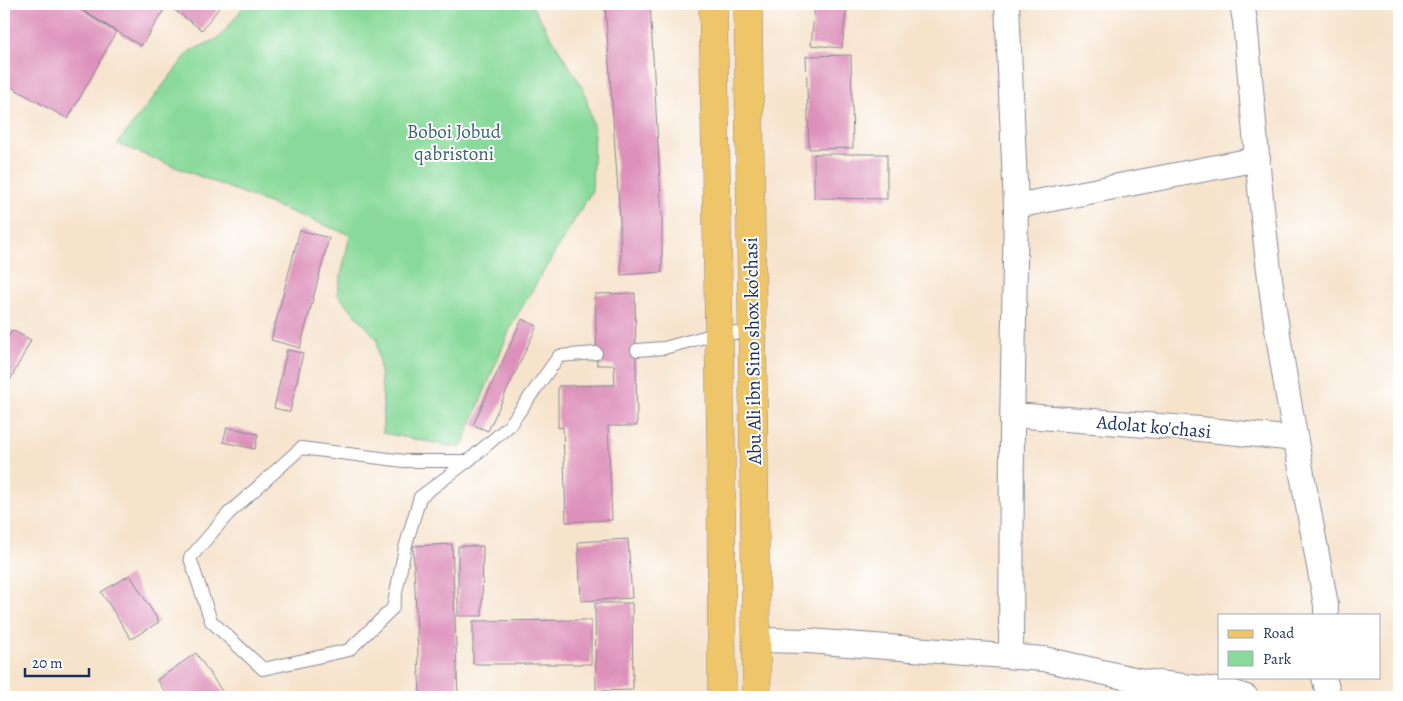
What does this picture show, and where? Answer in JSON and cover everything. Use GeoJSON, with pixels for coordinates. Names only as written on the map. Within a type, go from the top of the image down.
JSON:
{"type":"FeatureCollection","features":[{"type":"Feature","properties":{"kind":"main road","name":"Abu Ali ibn Sino shox ko'chasi"},"geometry":{"type":"LineString","coordinates":[[714,4],[721,449],[722,697]]}},
{"type":"Feature","properties":{"kind":"main road","name":"Abu Ali ibn Sino shox ko'chasi"},"geometry":{"type":"LineString","coordinates":[[748,4],[757,697]]}},
{"type":"Feature","properties":{"kind":"street"},"geometry":{"type":"LineString","coordinates":[[1006,4],[1016,206],[1011,656]]}},
{"type":"Feature","properties":{"kind":"street"},"geometry":{"type":"LineString","coordinates":[[1242,4],[1275,314],[1295,439],[1308,498],[1326,614]]}},
{"type":"Feature","properties":{"kind":"street"},"geometry":{"type":"LineString","coordinates":[[1016,206],[1258,159]]}},
{"type":"Feature","properties":{"kind":"street","name":"Adolat ko'chasi"},"geometry":{"type":"LineString","coordinates":[[1014,415],[1200,429],[1295,439]]}},
{"type":"Feature","properties":{"kind":"street"},"geometry":{"type":"LineString","coordinates":[[757,640],[809,641],[1044,659],[1142,681],[1232,692],[1246,697]]}},
{"type":"Feature","properties":{"kind":"street"},"geometry":{"type":"LineString","coordinates":[[1324,678],[1329,697]]}},
{"type":"Feature","properties":{"kind":"lane"},"geometry":{"type":"LineString","coordinates":[[637,350],[664,348],[719,333],[751,333]]}},
{"type":"Feature","properties":{"kind":"lane"},"geometry":{"type":"LineString","coordinates":[[468,461],[404,461],[301,448],[228,514],[190,558],[211,621],[264,669],[349,650],[392,608],[405,548],[420,497],[468,461],[509,426],[559,356],[596,353]]}},
{"type":"Feature","properties":{"kind":"green space","name":"Boboi Jobud qabristoni"},"geometry":{"type":"Polygon","coordinates":[[[246,4],[531,4],[584,90],[594,130],[592,191],[513,322],[461,448],[383,433],[383,402],[377,339],[337,294],[350,235],[117,144],[190,51],[219,38],[246,4]]]}},
{"type":"Feature","properties":{"kind":"building"},"geometry":{"type":"Polygon","coordinates":[[[7,4],[71,4],[116,32],[68,119],[4,83],[4,10],[7,4]]]}},
{"type":"Feature","properties":{"kind":"building"},"geometry":{"type":"Polygon","coordinates":[[[72,4],[160,4],[166,7],[141,46],[72,4]]]}},
{"type":"Feature","properties":{"kind":"building"},"geometry":{"type":"Polygon","coordinates":[[[166,4],[222,4],[202,30],[166,4]]]}},
{"type":"Feature","properties":{"kind":"building"},"geometry":{"type":"Polygon","coordinates":[[[605,4],[650,4],[662,217],[662,272],[621,275],[620,220],[605,4]]]}},
{"type":"Feature","properties":{"kind":"building"},"geometry":{"type":"Polygon","coordinates":[[[815,4],[847,4],[842,48],[811,45],[815,4]]]}},
{"type":"Feature","properties":{"kind":"building"},"geometry":{"type":"Polygon","coordinates":[[[851,55],[853,148],[809,149],[806,56],[851,55]]]}},
{"type":"Feature","properties":{"kind":"building"},"geometry":{"type":"Polygon","coordinates":[[[814,154],[887,154],[887,199],[814,198],[814,154]]]}},
{"type":"Feature","properties":{"kind":"building"},"geometry":{"type":"Polygon","coordinates":[[[300,230],[329,238],[300,348],[271,340],[300,230]]]}},
{"type":"Feature","properties":{"kind":"building"},"geometry":{"type":"Polygon","coordinates":[[[635,293],[637,426],[608,426],[612,520],[566,522],[563,427],[558,428],[558,386],[615,385],[614,365],[597,365],[595,294],[635,293]]]}},
{"type":"Feature","properties":{"kind":"building"},"geometry":{"type":"Polygon","coordinates":[[[522,319],[537,326],[488,431],[473,425],[522,319]]]}},
{"type":"Feature","properties":{"kind":"building"},"geometry":{"type":"Polygon","coordinates":[[[12,330],[31,340],[4,392],[4,345],[12,330]]]}},
{"type":"Feature","properties":{"kind":"building"},"geometry":{"type":"Polygon","coordinates":[[[287,350],[303,353],[290,412],[274,408],[287,350]]]}},
{"type":"Feature","properties":{"kind":"building"},"geometry":{"type":"Polygon","coordinates":[[[227,427],[258,434],[255,449],[223,442],[227,427]]]}},
{"type":"Feature","properties":{"kind":"building"},"geometry":{"type":"Polygon","coordinates":[[[628,539],[632,598],[581,601],[578,542],[628,539]]]}},
{"type":"Feature","properties":{"kind":"building"},"geometry":{"type":"Polygon","coordinates":[[[452,544],[458,697],[420,697],[413,546],[452,544]]]}},
{"type":"Feature","properties":{"kind":"building"},"geometry":{"type":"Polygon","coordinates":[[[458,546],[483,546],[482,616],[458,616],[458,546]]]}},
{"type":"Feature","properties":{"kind":"building"},"geometry":{"type":"Polygon","coordinates":[[[130,575],[159,622],[131,639],[101,592],[130,575]]]}},
{"type":"Feature","properties":{"kind":"building"},"geometry":{"type":"Polygon","coordinates":[[[595,603],[632,603],[633,690],[596,691],[595,603]]]}},
{"type":"Feature","properties":{"kind":"building"},"geometry":{"type":"Polygon","coordinates":[[[591,620],[591,664],[473,664],[473,621],[591,620]]]}},
{"type":"Feature","properties":{"kind":"building"},"geometry":{"type":"Polygon","coordinates":[[[196,653],[226,697],[169,697],[157,680],[196,653]]]}}]}
